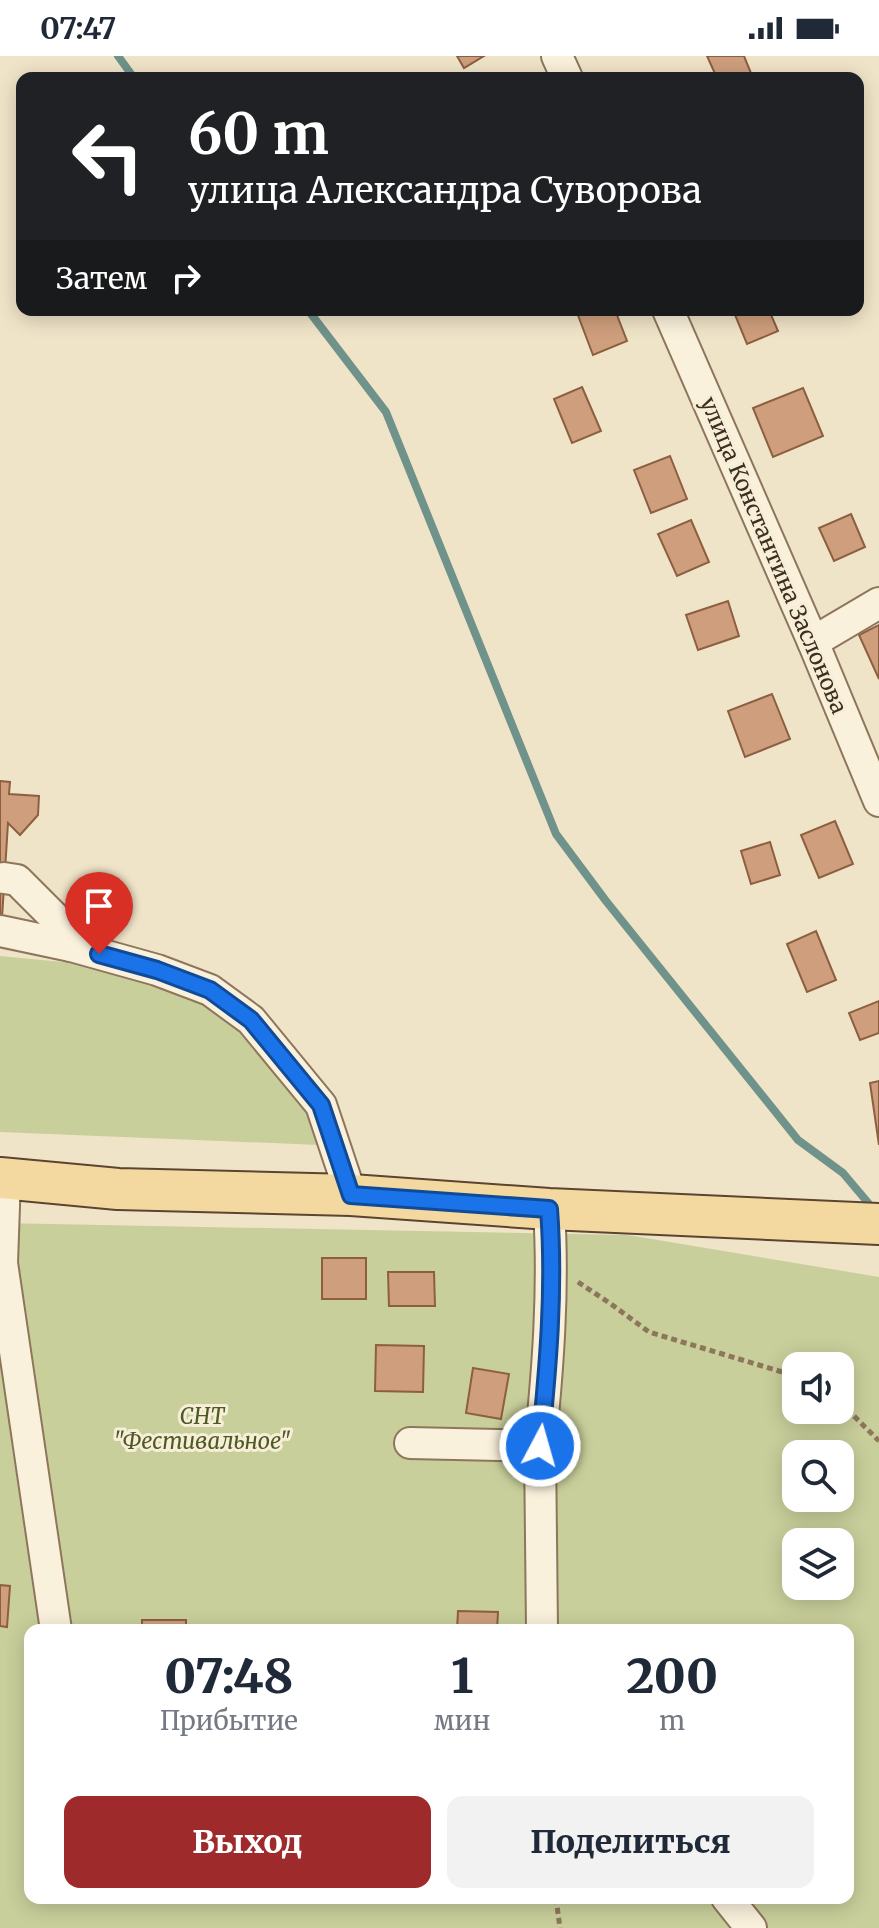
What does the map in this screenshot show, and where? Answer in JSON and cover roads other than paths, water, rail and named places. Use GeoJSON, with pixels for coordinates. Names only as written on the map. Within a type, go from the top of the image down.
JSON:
{"type":"FeatureCollection","features":[{"type":"Feature","properties":{"kind":"main road"},"geometry":{"type":"LineString","coordinates":[[2,1178],[118,1189],[351,1195],[549,1209],[879,1224]]}},
{"type":"Feature","properties":{"kind":"street","name":"улица Константина Заслонова"},"geometry":{"type":"LineString","coordinates":[[671,316],[879,801]]}},
{"type":"Feature","properties":{"kind":"street"},"geometry":{"type":"LineString","coordinates":[[813,642],[879,603]]}},
{"type":"Feature","properties":{"kind":"street"},"geometry":{"type":"LineString","coordinates":[[4,878],[17,880],[54,917],[71,946]]}},
{"type":"Feature","properties":{"kind":"street"},"geometry":{"type":"LineString","coordinates":[[0,931],[71,946],[157,970],[210,990],[251,1020],[321,1105],[351,1195]]}},
{"type":"Feature","properties":{"kind":"street"},"geometry":{"type":"LineString","coordinates":[[2,1178],[2,1263],[55,1624]]}},
{"type":"Feature","properties":{"kind":"street"},"geometry":{"type":"LineString","coordinates":[[542,1624],[540,1446],[552,1277],[549,1209]]}},
{"type":"Feature","properties":{"kind":"street"},"geometry":{"type":"LineString","coordinates":[[410,1443],[540,1446]]}},
{"type":"Feature","properties":{"kind":"street"},"geometry":{"type":"LineString","coordinates":[[732,1904],[751,1928]]}},
{"type":"Feature","properties":{"kind":"waterway"},"geometry":{"type":"LineString","coordinates":[[118,56],[130,72]]}},
{"type":"Feature","properties":{"kind":"waterway"},"geometry":{"type":"LineString","coordinates":[[313,316],[386,412],[556,834],[798,1140],[843,1173],[875,1211]]}},
{"type":"Feature","properties":{"kind":"park label","name":"СНТ \"Фестивальное\""},"geometry":{"type":"Point","coordinates":[202,1428]}}]}
